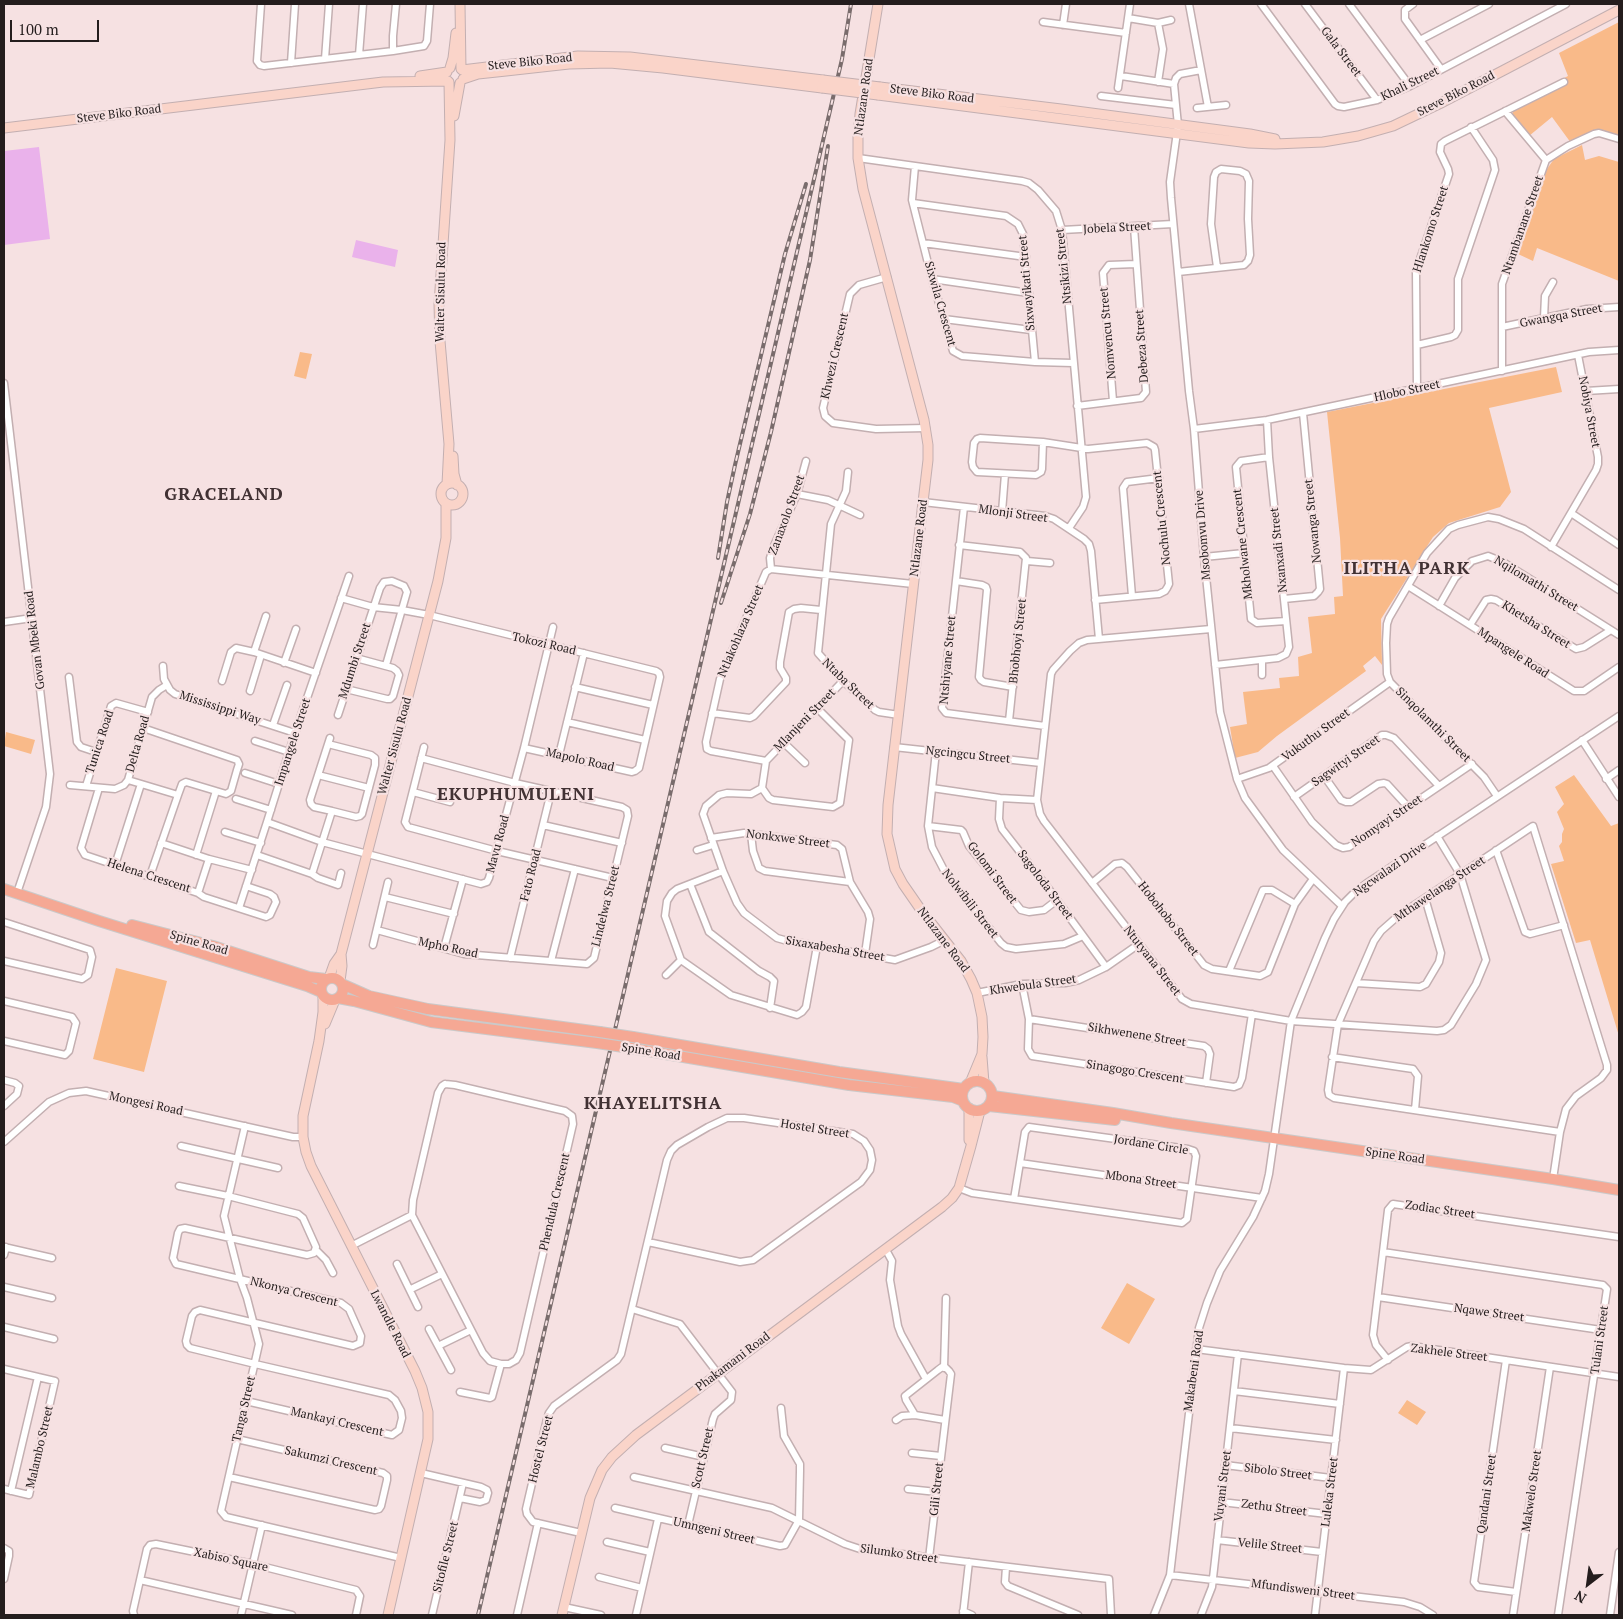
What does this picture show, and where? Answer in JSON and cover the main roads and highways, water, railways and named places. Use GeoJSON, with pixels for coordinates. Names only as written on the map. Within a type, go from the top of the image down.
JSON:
{"type":"FeatureCollection","features":[{"type":"Feature","properties":{"kind":"main road","name":"Spine Road"},"geometry":{"type":"LineString","coordinates":[[4,889],[99,922],[306,986],[329,1000],[354,1001],[432,1022],[597,1043],[850,1085],[953,1097],[966,1105],[987,1104],[1111,1119],[1170,1123],[1619,1190]]}},
{"type":"Feature","properties":{"kind":"main road","name":"Spine Road"},"geometry":{"type":"LineString","coordinates":[[70,911],[212,946],[308,977],[335,978],[369,996],[428,1009],[633,1037],[839,1072],[967,1086],[977,1081],[984,1082],[990,1087],[987,1104]]}},
{"type":"Feature","properties":{"kind":"main road"},"geometry":{"type":"LineString","coordinates":[[322,994],[321,985],[327,979]]}},
{"type":"Feature","properties":{"kind":"main road"},"geometry":{"type":"LineString","coordinates":[[337,999],[343,992],[341,982]]}},
{"type":"Feature","properties":{"kind":"main road"},"geometry":{"type":"LineString","coordinates":[[966,1105],[962,1096],[967,1086]]}},
{"type":"Feature","properties":{"kind":"railway"},"geometry":{"type":"LineString","coordinates":[[478,1615],[842,59],[851,4]]}},
{"type":"Feature","properties":{"kind":"railway"},"geometry":{"type":"LineString","coordinates":[[721,603],[750,514],[771,432],[810,260],[828,146]]}},
{"type":"Feature","properties":{"kind":"railway"},"geometry":{"type":"LineString","coordinates":[[718,558],[735,465],[785,254],[806,184]]}},
{"type":"Feature","properties":{"kind":"district","name":"GRACELAND"},"geometry":{"type":"Point","coordinates":[224,495]}},
{"type":"Feature","properties":{"kind":"district","name":"ILITHA PARK"},"geometry":{"type":"Point","coordinates":[1407,569]}},
{"type":"Feature","properties":{"kind":"district","name":"EKUPHUMULENI"},"geometry":{"type":"Point","coordinates":[516,795]}},
{"type":"Feature","properties":{"kind":"district","name":"KHAYELITSHA"},"geometry":{"type":"Point","coordinates":[653,1104]}}]}
